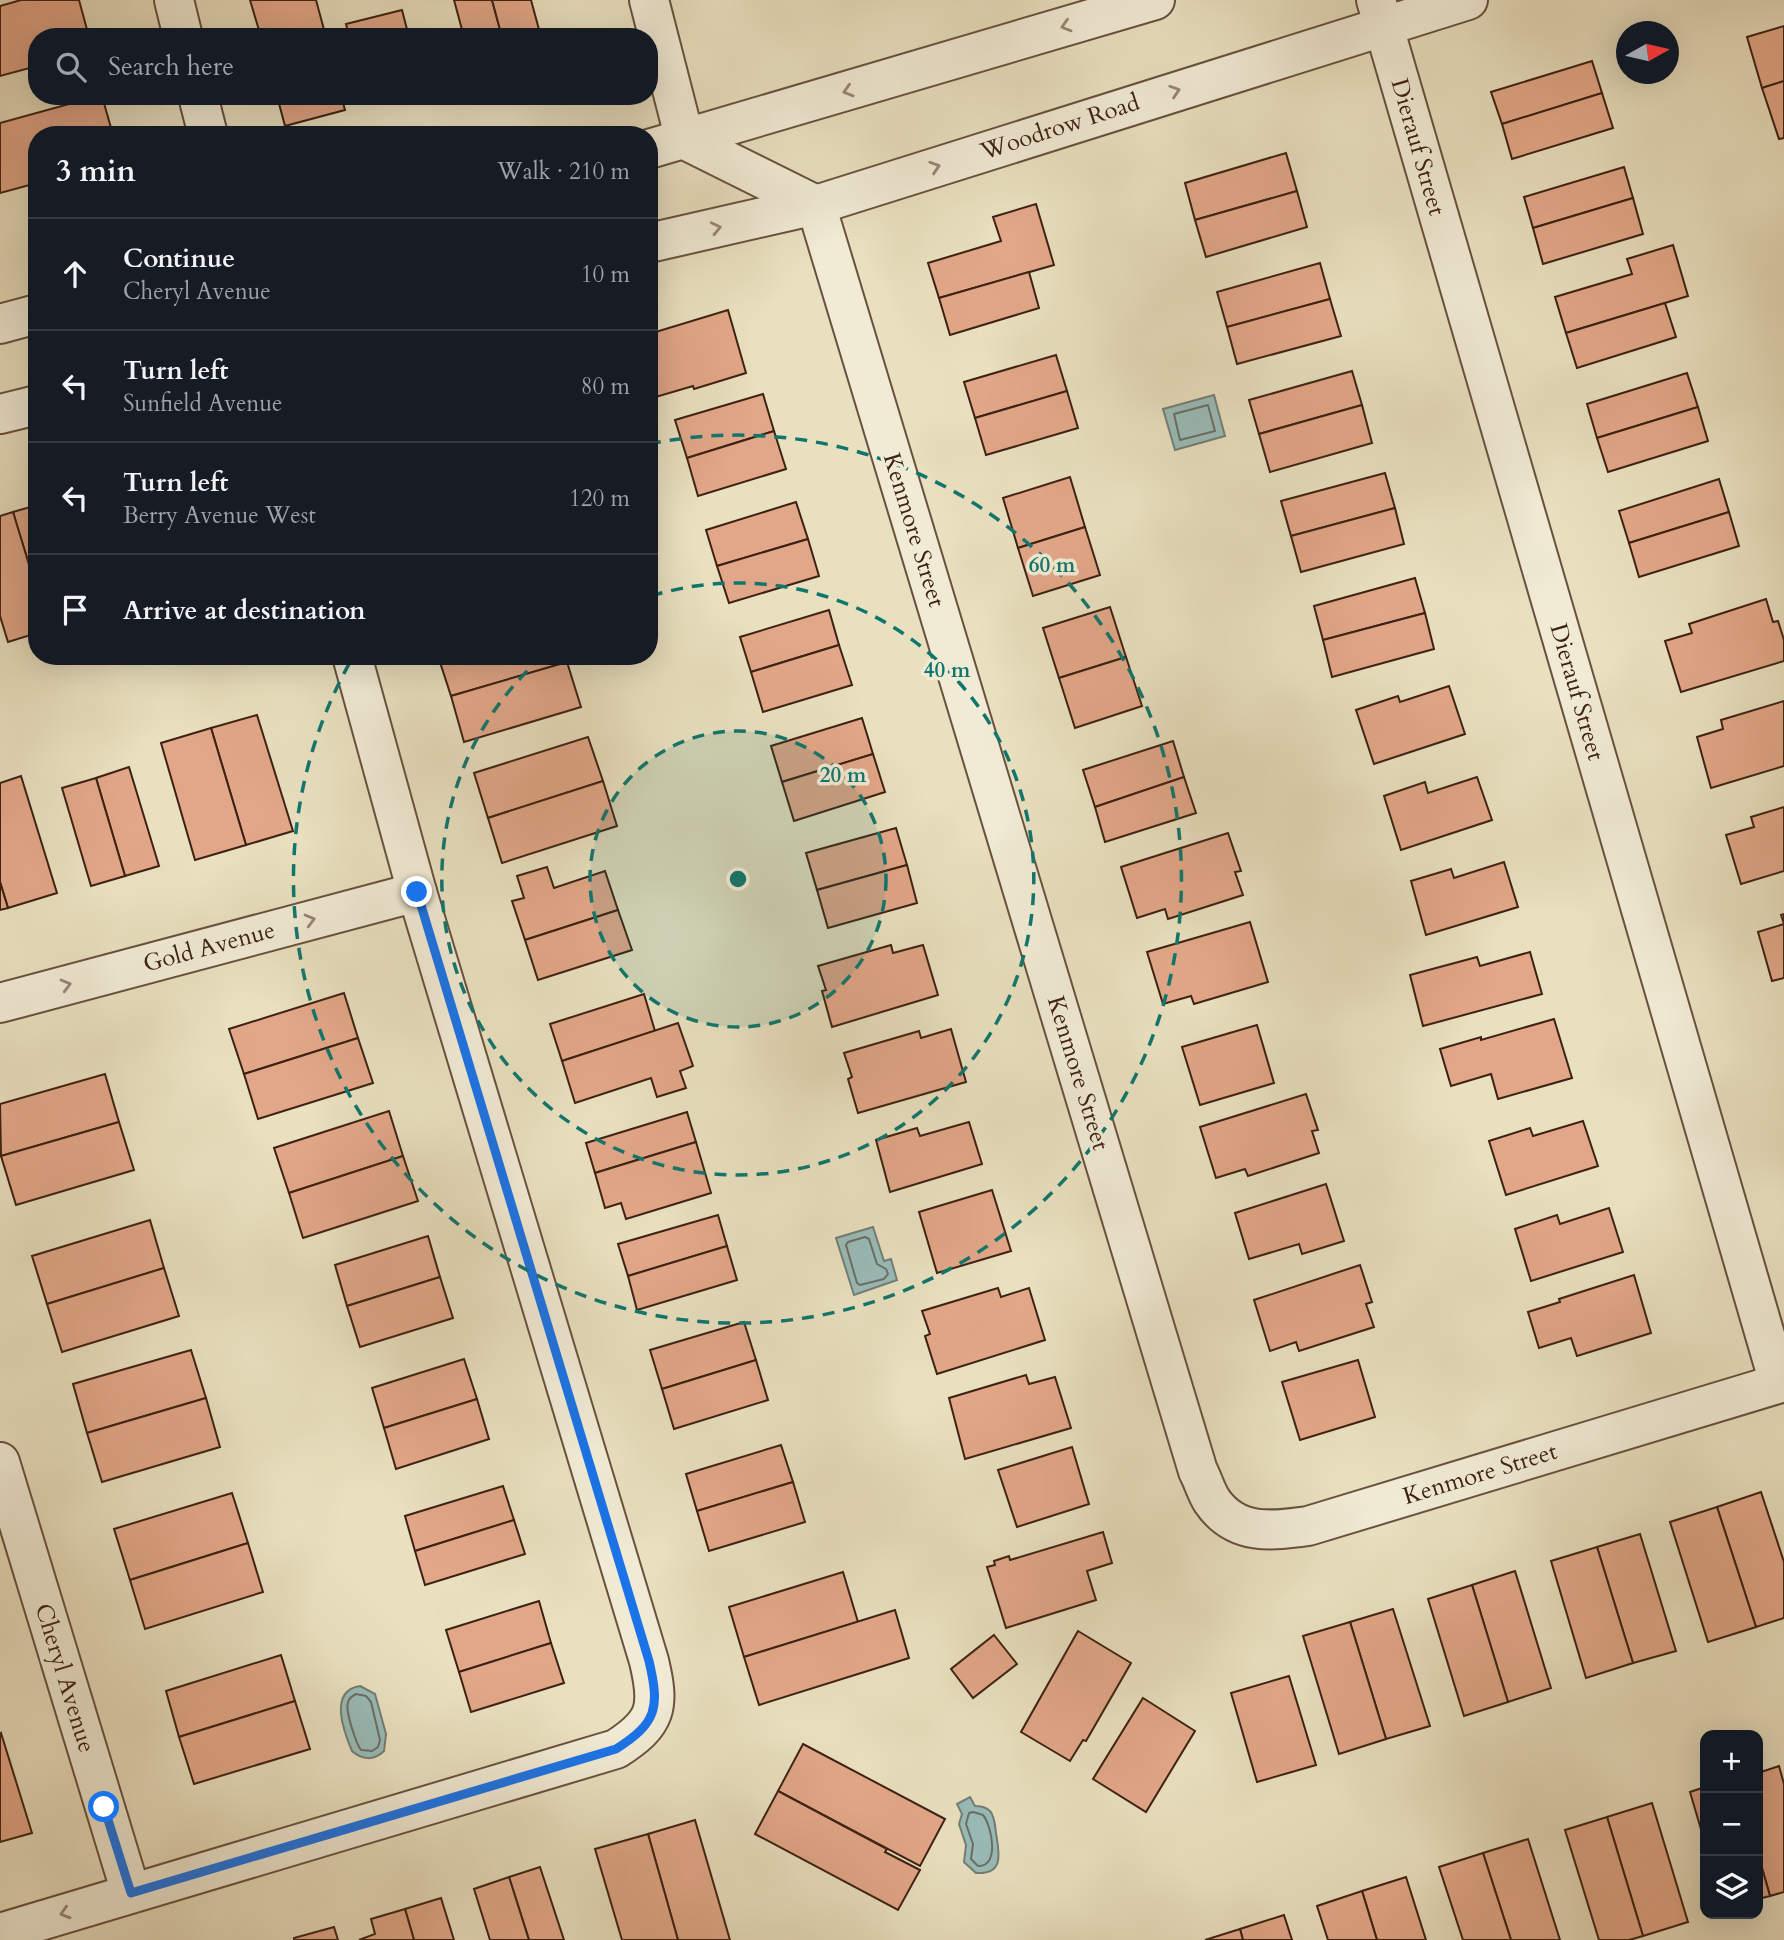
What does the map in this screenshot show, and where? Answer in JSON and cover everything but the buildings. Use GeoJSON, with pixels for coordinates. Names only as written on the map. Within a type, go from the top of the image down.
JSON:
{"type":"FeatureCollection","features":[{"type":"Feature","properties":{"kind":"street"},"geometry":{"type":"LineString","coordinates":[[174,0],[181,28]]}},
{"type":"Feature","properties":{"kind":"street"},"geometry":{"type":"LineString","coordinates":[[649,0],[656,28]]}},
{"type":"Feature","properties":{"kind":"street"},"geometry":{"type":"LineString","coordinates":[[658,147],[1154,0]]}},
{"type":"Feature","properties":{"kind":"street","name":"Woodrow Road"},"geometry":{"type":"LineString","coordinates":[[658,241],[816,205],[1380,13],[1468,0]]}},
{"type":"Feature","properties":{"kind":"street","name":"Dierauf Street"},"geometry":{"type":"LineString","coordinates":[[1380,13],[1782,1383]]}},
{"type":"Feature","properties":{"kind":"street"},"geometry":{"type":"LineString","coordinates":[[658,35],[685,140],[816,205]]}},
{"type":"Feature","properties":{"kind":"street"},"geometry":{"type":"LineString","coordinates":[[200,105],[206,126]]}},
{"type":"Feature","properties":{"kind":"street","name":"Kenmore Street"},"geometry":{"type":"LineString","coordinates":[[816,205],[1198,1471],[1213,1502],[1238,1524],[1270,1532],[1308,1526],[1782,1383]]}},
{"type":"Feature","properties":{"kind":"street"},"geometry":{"type":"LineString","coordinates":[[0,324],[28,316]]}},
{"type":"Feature","properties":{"kind":"street"},"geometry":{"type":"LineString","coordinates":[[0,414],[28,407]]}},
{"type":"Feature","properties":{"kind":"street"},"geometry":{"type":"LineString","coordinates":[[0,1933],[616,1749],[638,1735],[653,1715],[656,1690],[649,1661],[417,892],[354,665]]}},
{"type":"Feature","properties":{"kind":"street","name":"Gold Avenue"},"geometry":{"type":"LineString","coordinates":[[0,1003],[417,892]]}},
{"type":"Feature","properties":{"kind":"street","name":"Cheryl Avenue"},"geometry":{"type":"LineString","coordinates":[[0,1462],[131,1893]]}},
{"type":"Feature","properties":{"kind":"water"},"geometry":{"type":"Polygon","coordinates":[[[1214,395],[1225,436],[1175,450],[1163,409],[1214,395]]]}},
{"type":"Feature","properties":{"kind":"water"},"geometry":{"type":"Polygon","coordinates":[[[873,1227],[884,1261],[891,1259],[897,1280],[854,1295],[836,1238],[873,1227]]]}},
{"type":"Feature","properties":{"kind":"water"},"geometry":{"type":"Polygon","coordinates":[[[360,1686],[375,1694],[386,1734],[384,1751],[372,1758],[364,1758],[352,1751],[341,1713],[344,1696],[350,1689],[360,1686]]]}},
{"type":"Feature","properties":{"kind":"water"},"geometry":{"type":"Polygon","coordinates":[[[970,1797],[975,1806],[990,1811],[995,1822],[998,1861],[992,1870],[985,1873],[976,1873],[964,1862],[966,1845],[959,1824],[962,1814],[957,1804],[970,1797]]]}},
{"type":"Feature","properties":{"kind":"route"},"geometry":{"type":"LineString","coordinates":[[104,1807],[131,1893],[616,1749],[638,1735],[653,1715],[656,1690],[649,1661],[417,892]]}}]}
